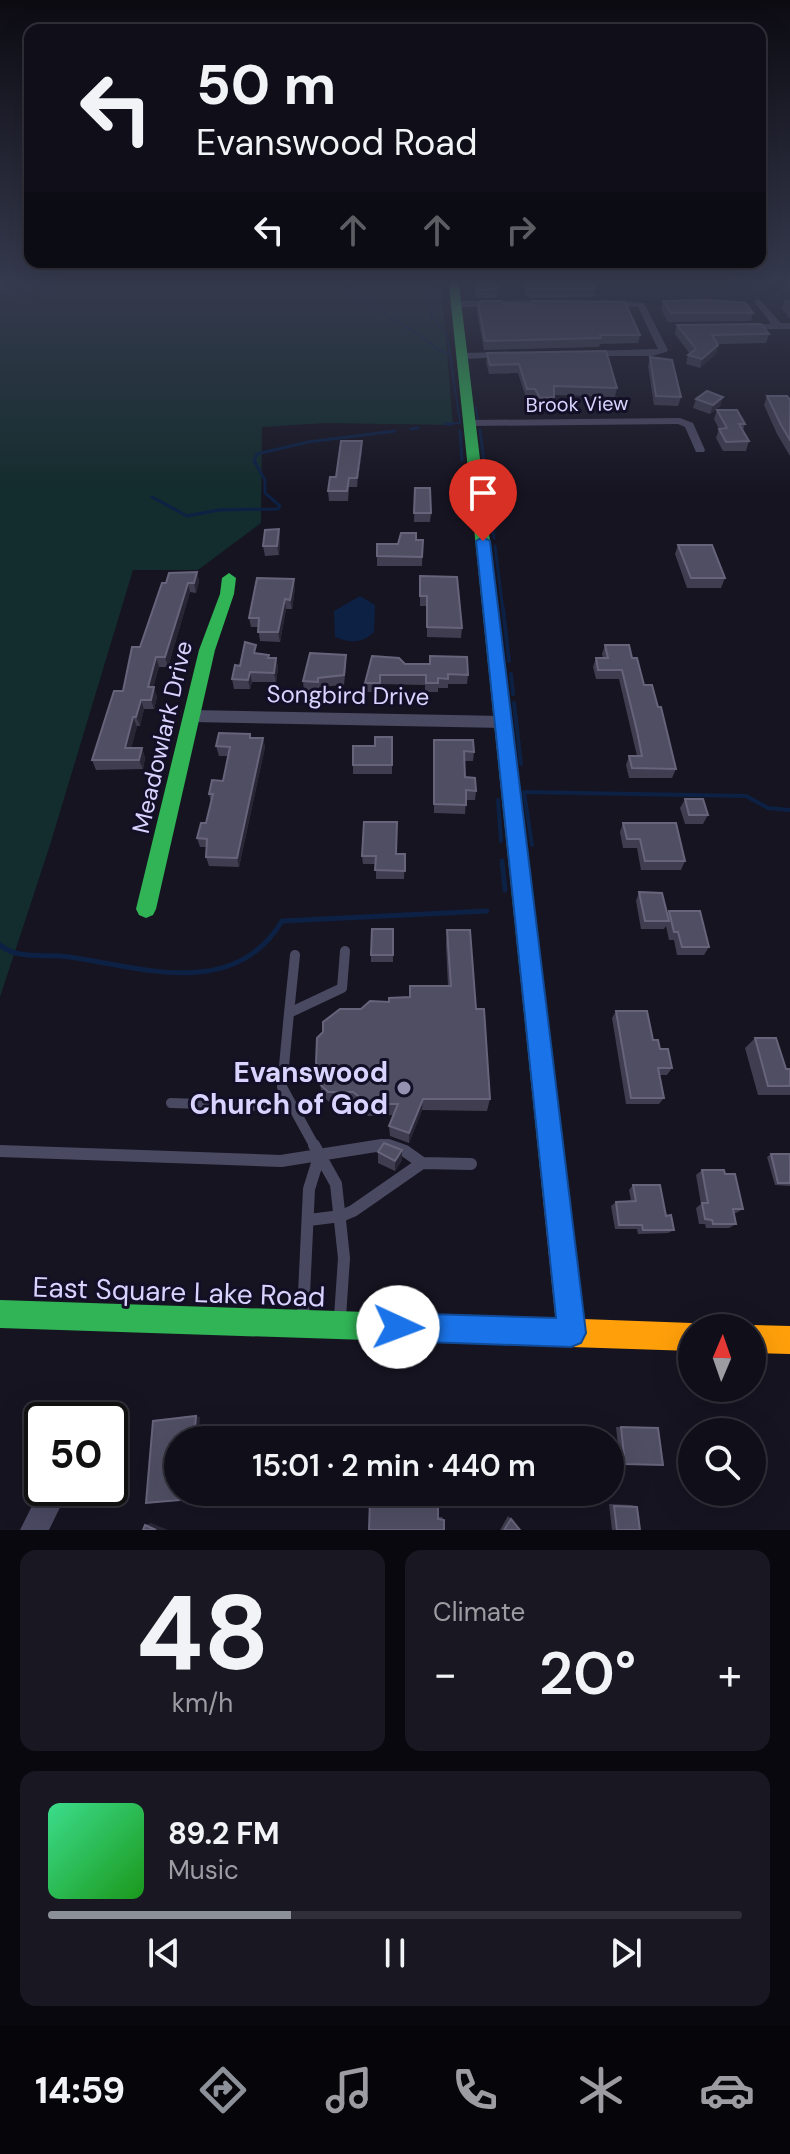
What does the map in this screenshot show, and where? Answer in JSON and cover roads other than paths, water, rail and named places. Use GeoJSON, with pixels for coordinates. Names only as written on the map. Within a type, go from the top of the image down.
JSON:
{"type":"FeatureCollection","features":[{"type":"Feature","properties":{"kind":"street"},"geometry":{"type":"LineString","coordinates":[[462,351],[571,1333]]}},
{"type":"Feature","properties":{"kind":"street"},"geometry":{"type":"LineString","coordinates":[[570,354],[661,351]]}},
{"type":"Feature","properties":{"kind":"street"},"geometry":{"type":"LineString","coordinates":[[462,356],[515,355]]}},
{"type":"Feature","properties":{"kind":"street","name":"Brook View"},"geometry":{"type":"LineString","coordinates":[[470,423],[684,422],[689,425],[700,450]]}},
{"type":"Feature","properties":{"kind":"street","name":"Meadowlark Drive"},"geometry":{"type":"LineString","coordinates":[[146,909],[210,636],[227,594],[229,578]]}},
{"type":"Feature","properties":{"kind":"street","name":"Songbird Drive"},"geometry":{"type":"LineString","coordinates":[[192,716],[504,722]]}},
{"type":"Feature","properties":{"kind":"street","name":"East Square Lake Road"},"geometry":{"type":"LineString","coordinates":[[0,1314],[678,1337]]}},
{"type":"Feature","properties":{"kind":"street"},"geometry":{"type":"LineString","coordinates":[[766,1339],[790,1340]]}},
{"type":"Feature","properties":{"kind":"street"},"geometry":{"type":"LineString","coordinates":[[34,1530],[46,1506]]}},
{"type":"Feature","properties":{"kind":"lane"},"geometry":{"type":"LineString","coordinates":[[289,1013],[342,988],[345,951]]}},
{"type":"Feature","properties":{"kind":"lane"},"geometry":{"type":"LineString","coordinates":[[295,955],[282,1087],[336,1184],[344,1258],[340,1325]]}},
{"type":"Feature","properties":{"kind":"lane"},"geometry":{"type":"LineString","coordinates":[[171,1103],[293,1107]]}},
{"type":"Feature","properties":{"kind":"lane"},"geometry":{"type":"LineString","coordinates":[[0,1151],[281,1161],[386,1144],[405,1151],[422,1163],[471,1164]]}},
{"type":"Feature","properties":{"kind":"lane"},"geometry":{"type":"LineString","coordinates":[[302,1324],[309,1189],[319,1157]]}},
{"type":"Feature","properties":{"kind":"lane"},"geometry":{"type":"LineString","coordinates":[[309,1220],[341,1216],[422,1163]]}},
{"type":"Feature","properties":{"kind":"water"},"geometry":{"type":"Polygon","coordinates":[[[360,596],[375,605],[374,632],[356,641],[335,637],[334,611],[360,596]]]}},
{"type":"Feature","properties":{"kind":"waterway"},"geometry":{"type":"LineString","coordinates":[[442,351],[448,354]]}},
{"type":"Feature","properties":{"kind":"waterway"},"geometry":{"type":"LineString","coordinates":[[450,351],[460,423],[445,424],[452,424]]}},
{"type":"Feature","properties":{"kind":"waterway"},"geometry":{"type":"LineString","coordinates":[[476,407],[478,420]]}},
{"type":"Feature","properties":{"kind":"waterway"},"geometry":{"type":"LineString","coordinates":[[411,429],[418,428]]}},
{"type":"Feature","properties":{"kind":"waterway"},"geometry":{"type":"LineString","coordinates":[[480,430],[494,538]]}},
{"type":"Feature","properties":{"kind":"waterway"},"geometry":{"type":"LineString","coordinates":[[152,497],[187,516],[219,510],[278,509],[280,506],[265,493],[265,480],[254,461],[257,454],[308,442],[395,431]]}},
{"type":"Feature","properties":{"kind":"waterway"},"geometry":{"type":"LineString","coordinates":[[460,431],[462,460]]}},
{"type":"Feature","properties":{"kind":"waterway"},"geometry":{"type":"LineString","coordinates":[[495,546],[503,610]]}},
{"type":"Feature","properties":{"kind":"waterway"},"geometry":{"type":"LineString","coordinates":[[503,608],[509,661]]}},
{"type":"Feature","properties":{"kind":"waterway"},"geometry":{"type":"LineString","coordinates":[[511,674],[513,694]]}},
{"type":"Feature","properties":{"kind":"waterway"},"geometry":{"type":"LineString","coordinates":[[514,703],[521,764]]}},
{"type":"Feature","properties":{"kind":"waterway"},"geometry":{"type":"LineString","coordinates":[[532,845],[524,792],[746,796],[768,808],[790,810]]}},
{"type":"Feature","properties":{"kind":"waterway"},"geometry":{"type":"LineString","coordinates":[[498,800],[501,841]]}},
{"type":"Feature","properties":{"kind":"waterway"},"geometry":{"type":"LineString","coordinates":[[502,861],[505,890]]}},
{"type":"Feature","properties":{"kind":"waterway"},"geometry":{"type":"LineString","coordinates":[[0,945],[24,955],[70,957],[186,973],[214,970],[239,962],[262,946],[282,921],[487,911]]}},
{"type":"Feature","properties":{"kind":"place","name":"Evanswood Church of God"},"geometry":{"type":"Point","coordinates":[404,1088]}}]}
